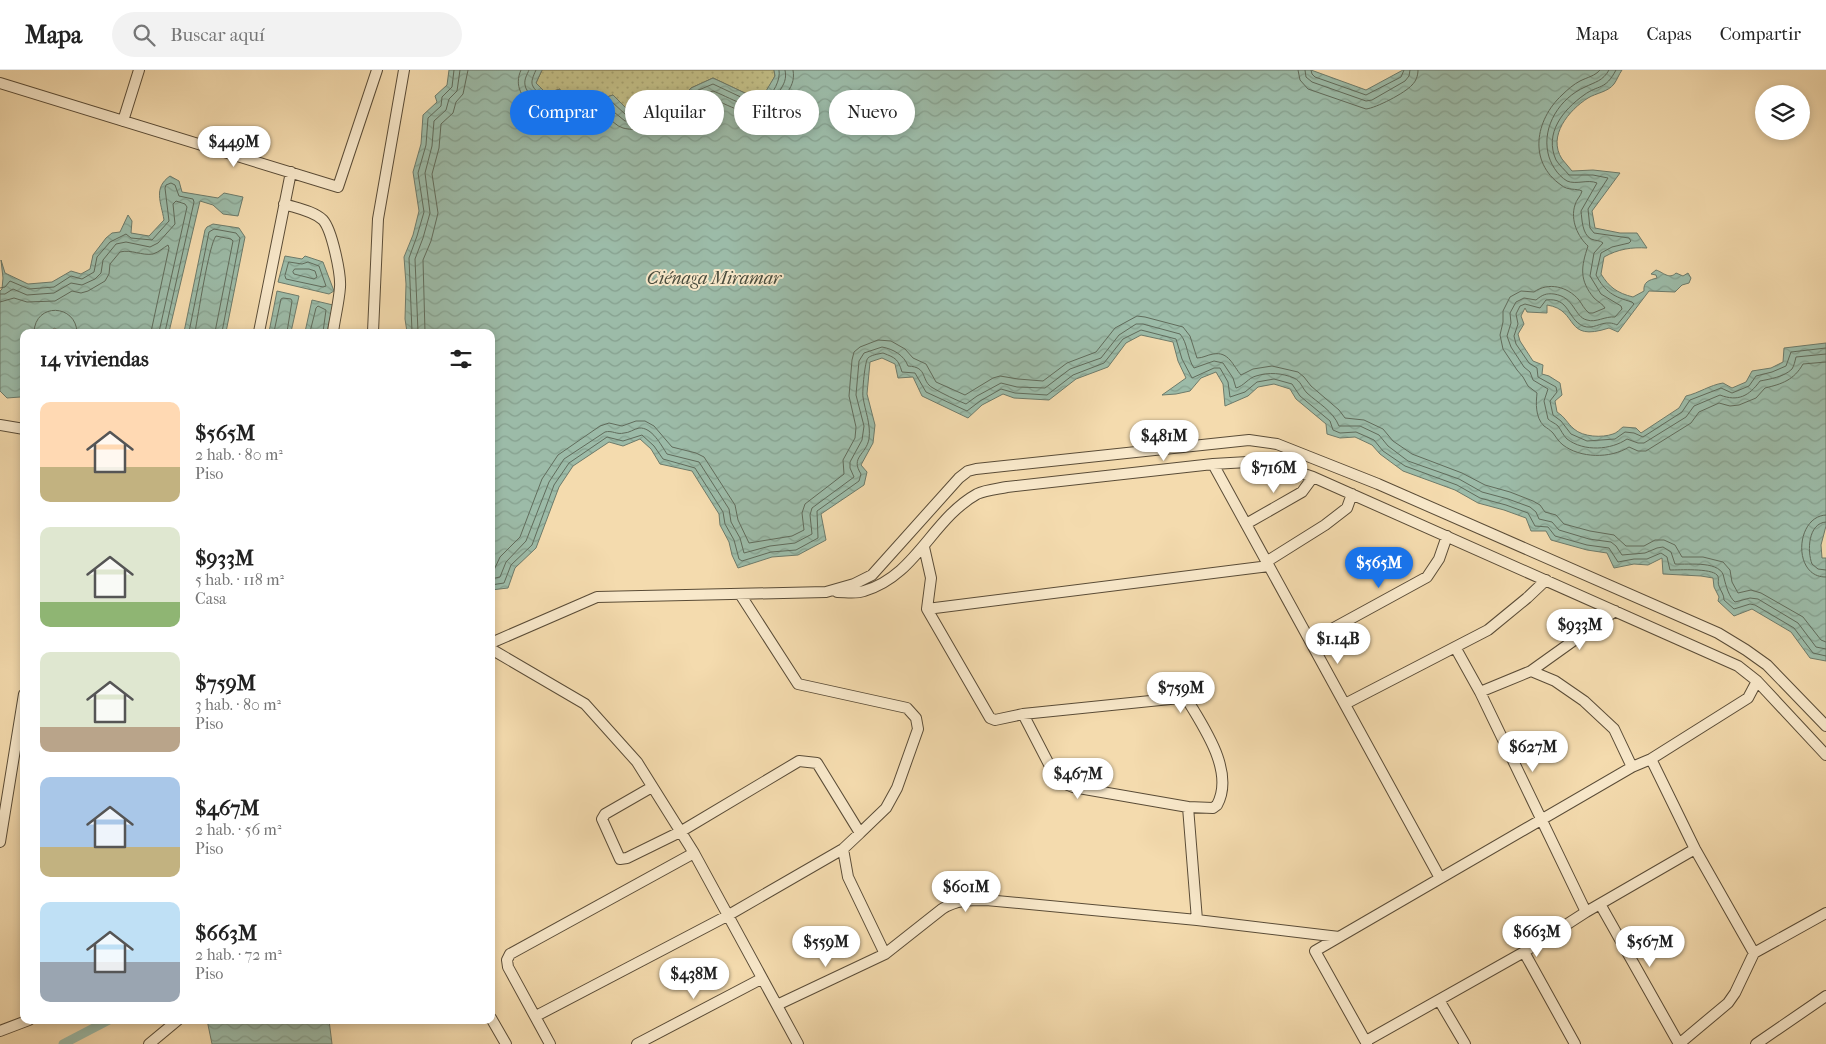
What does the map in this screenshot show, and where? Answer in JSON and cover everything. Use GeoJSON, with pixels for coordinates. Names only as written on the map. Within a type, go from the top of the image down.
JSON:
{"type":"FeatureCollection","features":[{"type":"Feature","properties":{"kind":"street"},"geometry":{"type":"LineString","coordinates":[[123,120],[139,70]]}},
{"type":"Feature","properties":{"kind":"street"},"geometry":{"type":"LineString","coordinates":[[0,83],[338,187],[377,70]]}},
{"type":"Feature","properties":{"kind":"street"},"geometry":{"type":"LineString","coordinates":[[373,329],[378,219],[404,70]]}},
{"type":"Feature","properties":{"kind":"street"},"geometry":{"type":"LineString","coordinates":[[260,329],[291,172]]}},
{"type":"Feature","properties":{"kind":"street"},"geometry":{"type":"LineString","coordinates":[[284,204],[322,219],[332,237],[340,278],[333,329]]}},
{"type":"Feature","properties":{"kind":"street"},"geometry":{"type":"LineString","coordinates":[[0,425],[20,428]]}},
{"type":"Feature","properties":{"kind":"street"},"geometry":{"type":"LineString","coordinates":[[826,592],[854,584],[872,575],[959,478],[968,471],[1249,440],[1277,444],[1378,484],[1718,634],[1767,665],[1826,726]]}},
{"type":"Feature","properties":{"kind":"street"},"geometry":{"type":"LineString","coordinates":[[495,641],[598,597],[863,592],[879,585],[904,569],[958,507],[978,493],[1213,464],[1265,461],[1313,477],[1738,666],[1757,681],[1826,754]]}},
{"type":"Feature","properties":{"kind":"street"},"geometry":{"type":"LineString","coordinates":[[1213,464],[1440,878]]}},
{"type":"Feature","properties":{"kind":"street"},"geometry":{"type":"LineString","coordinates":[[1246,524],[1302,492],[1313,477]]}},
{"type":"Feature","properties":{"kind":"street"},"geometry":{"type":"LineString","coordinates":[[927,609],[1268,564],[1339,514],[1346,508],[1352,494]]}},
{"type":"Feature","properties":{"kind":"street"},"geometry":{"type":"LineString","coordinates":[[1310,641],[1427,577],[1439,559],[1447,536]]}},
{"type":"Feature","properties":{"kind":"street"},"geometry":{"type":"LineString","coordinates":[[924,547],[931,578],[927,609],[986,715],[995,720],[1022,714],[1184,698],[1188,701],[1213,744],[1219,759],[1222,784],[1217,805],[1213,808],[1188,807],[1073,787],[1063,783],[1054,774],[1022,714]]}},
{"type":"Feature","properties":{"kind":"street"},"geometry":{"type":"LineString","coordinates":[[1345,704],[1488,630],[1546,580]]}},
{"type":"Feature","properties":{"kind":"street"},"geometry":{"type":"LineString","coordinates":[[536,1016],[727,916],[843,849],[886,808],[897,788],[918,729],[916,718],[908,708],[798,684],[740,594]]}},
{"type":"Feature","properties":{"kind":"street"},"geometry":{"type":"LineString","coordinates":[[1480,692],[1531,672],[1615,611]]}},
{"type":"Feature","properties":{"kind":"street"},"geometry":{"type":"LineString","coordinates":[[1455,648],[1480,692],[1586,912]]}},
{"type":"Feature","properties":{"kind":"street"},"geometry":{"type":"LineString","coordinates":[[495,651],[585,704],[637,762],[694,853],[798,1044]]}},
{"type":"Feature","properties":{"kind":"street"},"geometry":{"type":"LineString","coordinates":[[1531,672],[1555,681],[1576,696],[1614,729],[1632,767]]}},
{"type":"Feature","properties":{"kind":"street"},"geometry":{"type":"LineString","coordinates":[[1695,849],[1586,912],[1524,952],[1366,1043],[1315,951],[1632,767],[1651,759],[1748,698],[1757,681]]}},
{"type":"Feature","properties":{"kind":"street"},"geometry":{"type":"LineString","coordinates":[[0,842],[20,719]]}},
{"type":"Feature","properties":{"kind":"street"},"geometry":{"type":"LineString","coordinates":[[1651,759],[1695,849],[1754,953]]}},
{"type":"Feature","properties":{"kind":"street"},"geometry":{"type":"LineString","coordinates":[[652,787],[605,814],[602,819],[620,858],[627,858],[680,832],[799,761],[817,763],[860,833]]}},
{"type":"Feature","properties":{"kind":"street"},"geometry":{"type":"LineString","coordinates":[[1188,807],[1197,920]]}},
{"type":"Feature","properties":{"kind":"street"},"geometry":{"type":"LineString","coordinates":[[843,849],[848,877],[885,954]]}},
{"type":"Feature","properties":{"kind":"street"},"geometry":{"type":"LineString","coordinates":[[550,1044],[508,967],[507,960],[510,954],[694,853]]}},
{"type":"Feature","properties":{"kind":"street"},"geometry":{"type":"LineString","coordinates":[[777,1005],[885,954],[949,904],[968,900],[986,900],[1197,920],[1339,937]]}},
{"type":"Feature","properties":{"kind":"street"},"geometry":{"type":"LineString","coordinates":[[1600,904],[1679,1044],[1731,998],[1742,982],[1754,953],[1826,913]]}},
{"type":"Feature","properties":{"kind":"street"},"geometry":{"type":"LineString","coordinates":[[1524,952],[1575,1044]]}},
{"type":"Feature","properties":{"kind":"street"},"geometry":{"type":"LineString","coordinates":[[638,1044],[761,979]]}},
{"type":"Feature","properties":{"kind":"street"},"geometry":{"type":"LineString","coordinates":[[1756,1044],[1826,996]]}},
{"type":"Feature","properties":{"kind":"street"},"geometry":{"type":"LineString","coordinates":[[1439,1000],[1465,1044]]}},
{"type":"Feature","properties":{"kind":"street"},"geometry":{"type":"LineString","coordinates":[[0,1031],[20,1023]]}},
{"type":"Feature","properties":{"kind":"street"},"geometry":{"type":"LineString","coordinates":[[149,1044],[173,1024]]}},
{"type":"Feature","properties":{"kind":"street"},"geometry":{"type":"LineString","coordinates":[[494,1024],[506,1044]]}},
{"type":"Feature","properties":{"kind":"shaded area"},"geometry":{"type":"Polygon","coordinates":[[[542,70],[774,70],[775,76],[767,90],[738,90],[713,78],[689,90],[625,90],[625,107],[615,97],[615,90],[542,90],[536,83],[542,70]]]}},
{"type":"Feature","properties":{"kind":"water","name":"Ciénaga Miramar"},"geometry":{"type":"Polygon","coordinates":[[[449,70],[542,70],[536,83],[543,90],[510,90],[510,135],[615,135],[615,97],[625,107],[625,135],[724,135],[724,90],[689,90],[713,78],[738,90],[734,90],[734,135],[819,135],[819,90],[767,90],[775,76],[774,70],[1311,70],[1366,90],[1403,70],[1622,70],[1611,87],[1588,98],[1567,117],[1559,133],[1557,141],[1558,150],[1562,159],[1572,171],[1593,170],[1620,173],[1592,211],[1595,228],[1620,233],[1637,233],[1647,248],[1625,249],[1604,257],[1601,274],[1610,286],[1622,294],[1633,297],[1644,291],[1644,285],[1647,282],[1657,278],[1656,275],[1651,274],[1656,270],[1668,276],[1676,273],[1683,276],[1688,273],[1691,278],[1689,283],[1682,285],[1675,292],[1649,291],[1618,332],[1609,328],[1594,332],[1578,329],[1564,313],[1557,308],[1547,305],[1547,313],[1527,312],[1525,308],[1521,316],[1524,324],[1518,334],[1520,341],[1533,361],[1543,365],[1542,374],[1560,383],[1562,395],[1555,401],[1557,412],[1578,432],[1598,436],[1609,435],[1623,427],[1636,428],[1641,433],[1679,408],[1686,396],[1723,383],[1732,388],[1746,382],[1752,371],[1771,368],[1783,362],[1784,348],[1826,343],[1826,526],[1821,545],[1822,558],[1826,558],[1826,661],[1810,658],[1791,632],[1752,609],[1734,616],[1718,601],[1719,597],[1714,587],[1713,578],[1663,574],[1662,558],[1648,565],[1634,564],[1614,568],[1607,553],[1587,550],[1551,540],[1546,531],[1531,531],[1526,518],[1478,503],[1455,490],[1403,471],[1380,454],[1372,445],[1355,437],[1340,438],[1327,434],[1326,424],[1296,399],[1290,389],[1274,384],[1258,387],[1248,396],[1225,406],[1223,384],[1216,372],[1201,378],[1190,391],[1162,395],[1186,378],[1178,361],[1173,342],[1141,335],[1126,343],[1108,367],[1076,379],[1049,400],[1014,398],[1003,394],[982,405],[968,418],[922,396],[913,377],[898,378],[895,364],[882,358],[870,362],[867,394],[875,425],[873,443],[861,465],[867,472],[864,485],[821,514],[826,540],[798,555],[772,557],[738,568],[729,542],[720,525],[719,514],[692,471],[660,464],[651,449],[640,439],[623,446],[609,442],[573,466],[559,487],[536,548],[515,568],[508,588],[495,590],[495,329],[407,329],[405,319],[406,284],[404,257],[413,235],[419,211],[413,172],[421,144],[423,115],[437,102],[435,96],[447,85],[449,70]]]}},
{"type":"Feature","properties":{"kind":"water"},"geometry":{"type":"Polygon","coordinates":[[[170,176],[179,181],[182,192],[218,198],[224,193],[243,197],[238,216],[223,214],[213,205],[200,201],[170,329],[20,329],[20,397],[7,398],[0,391],[0,291],[3,278],[1,260],[5,273],[28,284],[52,282],[71,271],[81,274],[90,269],[93,255],[106,238],[112,233],[120,232],[128,215],[132,221],[131,233],[149,236],[164,220],[160,190],[161,185],[170,176]]]}},
{"type":"Feature","properties":{"kind":"water"},"geometry":{"type":"Polygon","coordinates":[[[213,224],[239,228],[245,237],[227,329],[185,329],[205,230],[213,224]]]}},
{"type":"Feature","properties":{"kind":"water"},"geometry":{"type":"Polygon","coordinates":[[[285,256],[302,259],[305,256],[323,262],[334,291],[329,294],[278,282],[285,256]]]}},
{"type":"Feature","properties":{"kind":"water"},"geometry":{"type":"Polygon","coordinates":[[[277,291],[299,296],[292,329],[270,329],[277,291]]]}},
{"type":"Feature","properties":{"kind":"water"},"geometry":{"type":"Polygon","coordinates":[[[312,300],[333,305],[328,329],[306,329],[312,300]]]}},
{"type":"Feature","properties":{"kind":"water"},"geometry":{"type":"Polygon","coordinates":[[[208,1024],[330,1024],[332,1044],[212,1044],[208,1024]]]}},
{"type":"Feature","properties":{"kind":"waterway"},"geometry":{"type":"LineString","coordinates":[[63,1044],[101,1024]]}}]}
